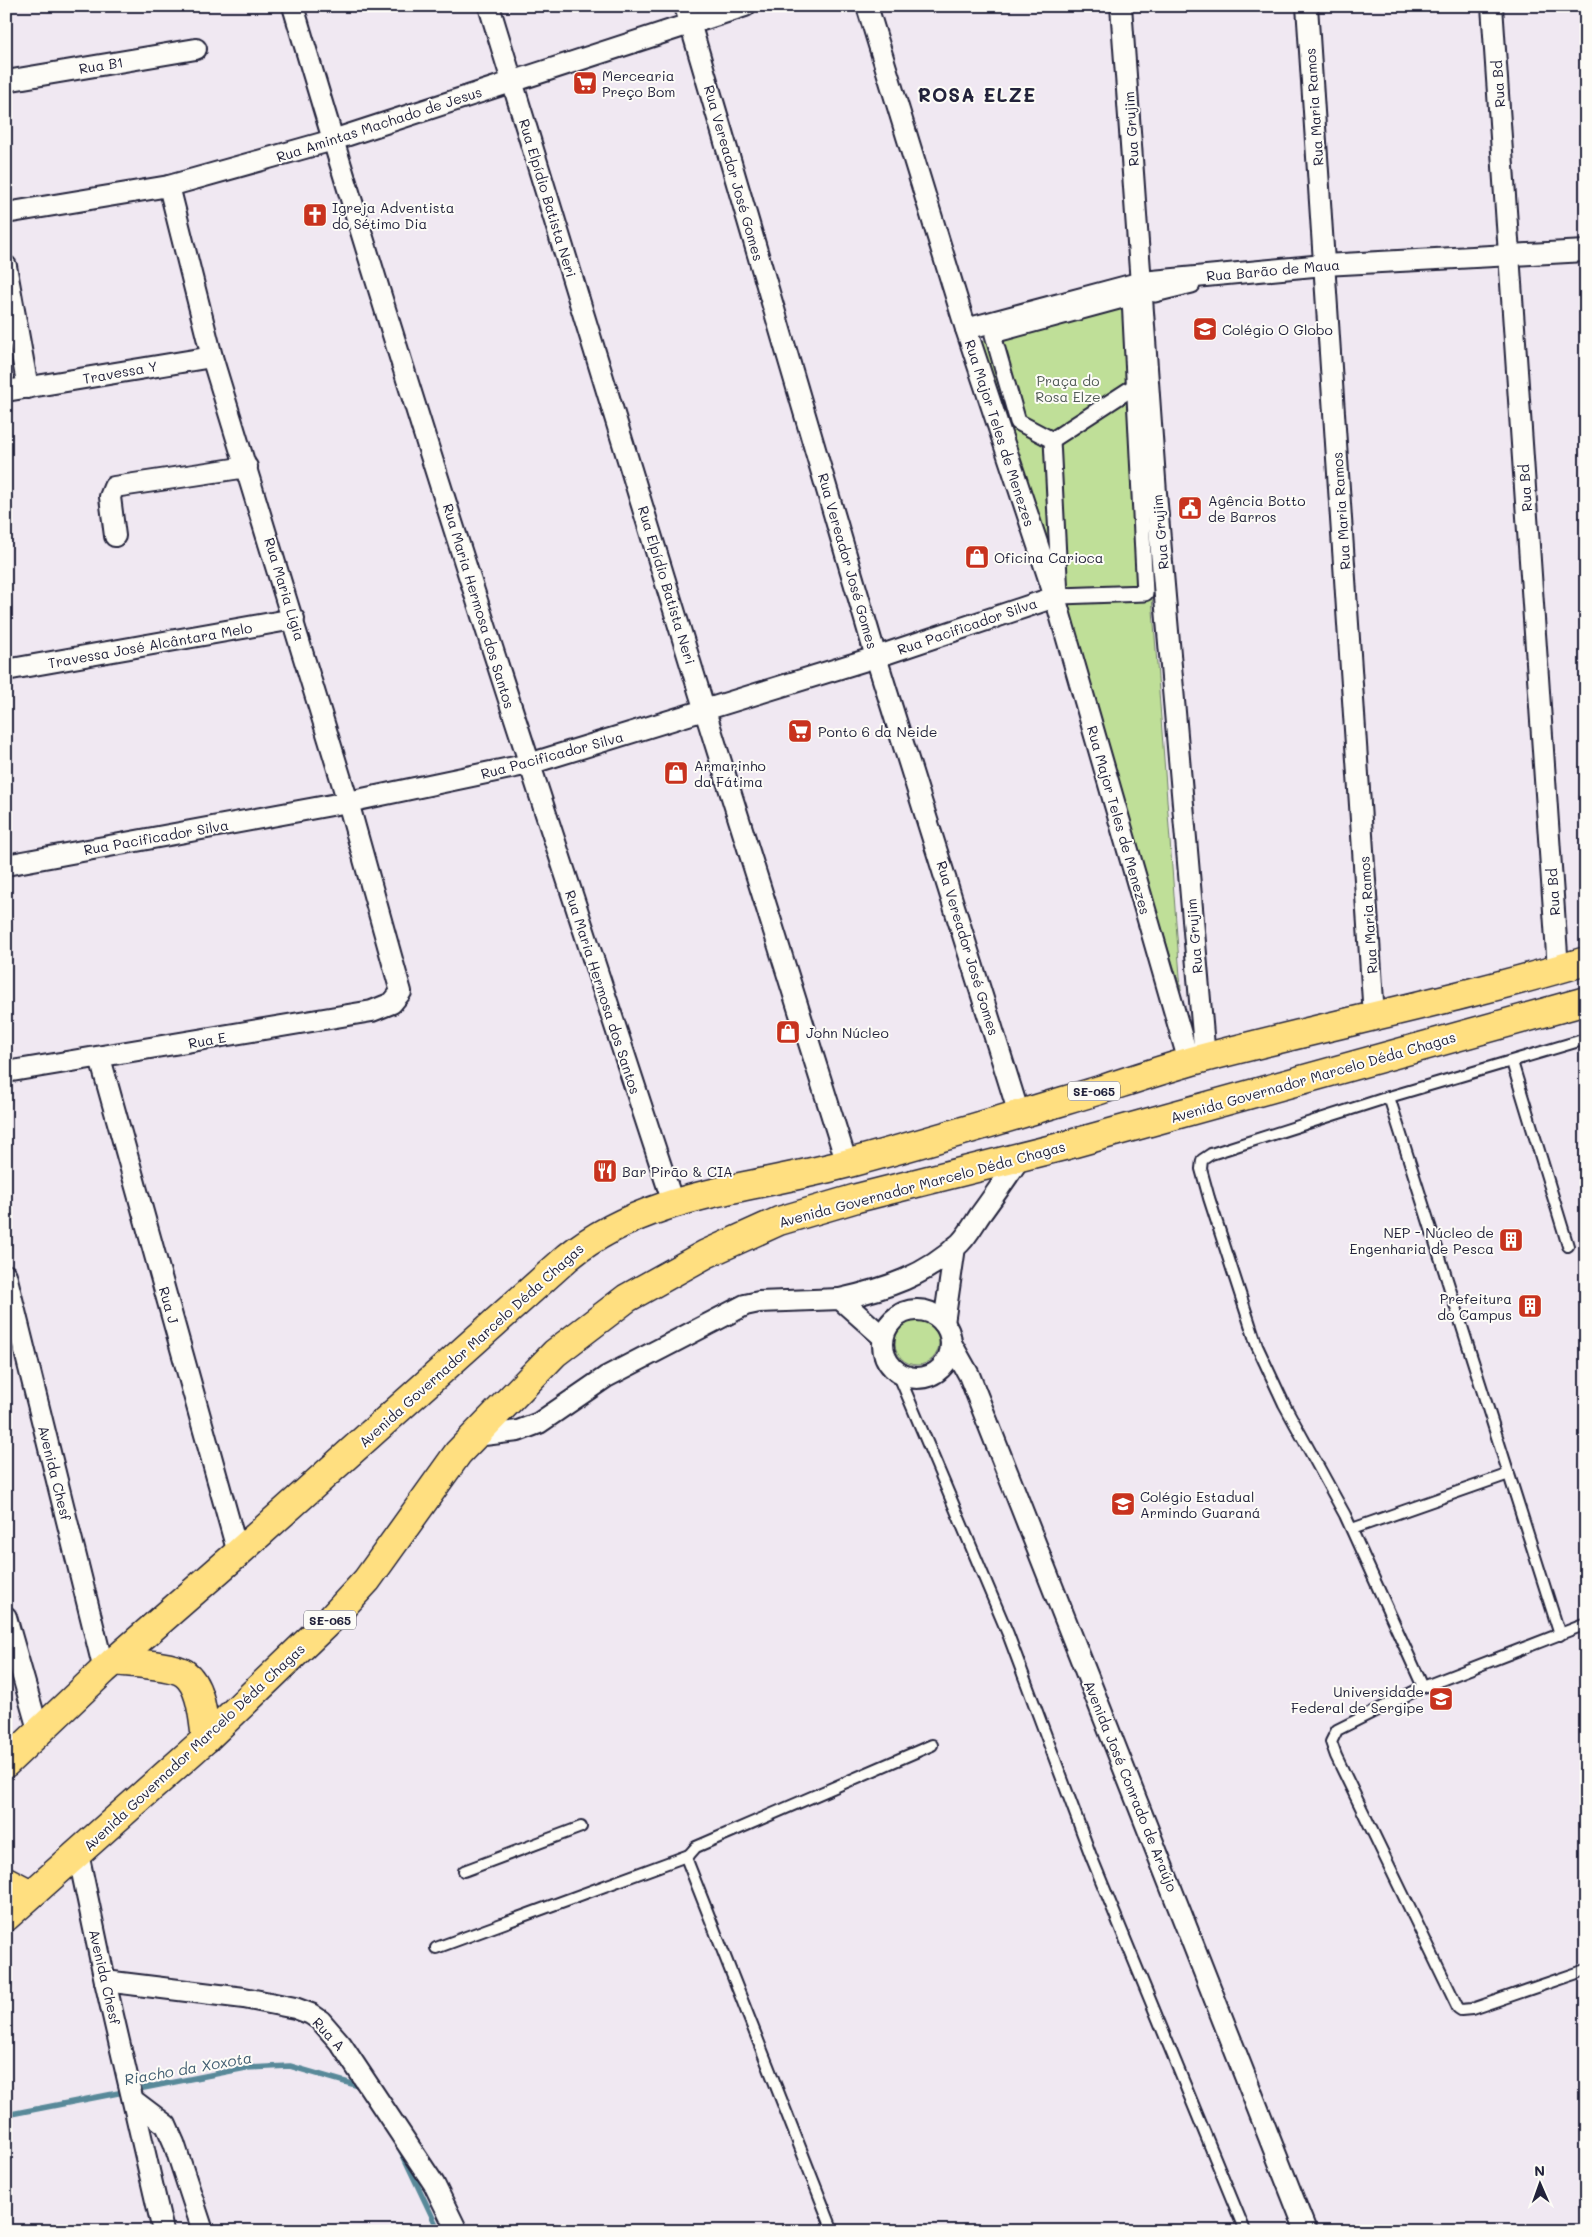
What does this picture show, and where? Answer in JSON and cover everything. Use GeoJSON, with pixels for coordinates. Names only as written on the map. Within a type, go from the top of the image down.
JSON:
{"type":"FeatureCollection","features":[{"type":"Feature","properties":{"kind":"main road","name":"Avenida Governador Marcelo Déda Chagas"},"geometry":{"type":"LineString","coordinates":[[8,1764],[108,1666],[238,1553],[587,1241],[604,1231],[673,1203],[847,1164],[1197,1060],[1586,961]]}},
{"type":"Feature","properties":{"kind":"main road","name":"Avenida Governador Marcelo Déda Chagas"},"geometry":{"type":"LineString","coordinates":[[6,1917],[206,1739],[351,1598],[367,1580],[458,1453],[554,1353],[627,1298],[706,1254],[779,1221],[857,1198],[1020,1158],[1586,1001]]}},
{"type":"Feature","properties":{"kind":"main road"},"geometry":{"type":"LineString","coordinates":[[108,1666],[162,1667],[184,1673],[201,1702],[206,1739]]}},
{"type":"Feature","properties":{"kind":"main road"},"geometry":{"type":"LineString","coordinates":[[6,1880],[31,1894]]}},
{"type":"Feature","properties":{"kind":"street","name":"Rua Maria Hermosa dos Santos"},"geometry":{"type":"LineString","coordinates":[[293,6],[333,140],[529,764],[673,1203]]}},
{"type":"Feature","properties":{"kind":"street","name":"Rua Elpídio Batista Neri"},"geometry":{"type":"LineString","coordinates":[[489,6],[705,711],[847,1164]]}},
{"type":"Feature","properties":{"kind":"street","name":"Rua Amintas Machado de Jesus"},"geometry":{"type":"LineString","coordinates":[[6,213],[169,186],[333,140],[512,81],[688,15],[745,6]]}},
{"type":"Feature","properties":{"kind":"street","name":"Rua Major Teles de Menezes"},"geometry":{"type":"LineString","coordinates":[[867,6],[966,329],[1055,597],[1197,1060]]}},
{"type":"Feature","properties":{"kind":"street","name":"Rua Grujim"},"geometry":{"type":"LineString","coordinates":[[1121,6],[1148,288],[1156,492],[1197,1060]]}},
{"type":"Feature","properties":{"kind":"street","name":"Rua Maria Ramos"},"geometry":{"type":"LineString","coordinates":[[1307,6],[1319,270],[1374,1016]]}},
{"type":"Feature","properties":{"kind":"street","name":"Rua Bd"},"geometry":{"type":"LineString","coordinates":[[1492,6],[1504,261],[1558,969]]}},
{"type":"Feature","properties":{"kind":"street","name":"Rua Vereador José Gomes"},"geometry":{"type":"LineString","coordinates":[[688,15],[876,657],[1020,1114]]}},
{"type":"Feature","properties":{"kind":"street","name":"Rua B1"},"geometry":{"type":"LineString","coordinates":[[6,81],[196,49]]}},
{"type":"Feature","properties":{"kind":"street","name":"Rua Maria Ligia"},"geometry":{"type":"LineString","coordinates":[[169,186],[212,356],[294,620],[348,802],[401,992]]}},
{"type":"Feature","properties":{"kind":"street","name":"Rua Barão de Maua"},"geometry":{"type":"LineString","coordinates":[[966,329],[1148,288],[1319,270],[1504,261],[1586,251]]}},
{"type":"Feature","properties":{"kind":"street"},"geometry":{"type":"LineString","coordinates":[[1504,261],[1586,261]]}},
{"type":"Feature","properties":{"kind":"street"},"geometry":{"type":"LineString","coordinates":[[6,266],[28,388]]}},
{"type":"Feature","properties":{"kind":"street"},"geometry":{"type":"LineString","coordinates":[[1130,298],[1146,593],[1060,596],[1052,440],[1018,422],[993,335],[1130,298]]}},
{"type":"Feature","properties":{"kind":"street","name":"Travessa Y"},"geometry":{"type":"LineString","coordinates":[[6,391],[212,356]]}},
{"type":"Feature","properties":{"kind":"street"},"geometry":{"type":"LineString","coordinates":[[1052,440],[1135,386]]}},
{"type":"Feature","properties":{"kind":"street"},"geometry":{"type":"LineString","coordinates":[[115,536],[110,497],[114,487],[247,467]]}},
{"type":"Feature","properties":{"kind":"street","name":"Rua Pacificador Silva"},"geometry":{"type":"LineString","coordinates":[[6,865],[348,802],[529,764],[876,657],[1055,597]]}},
{"type":"Feature","properties":{"kind":"street","name":"Travessa José Alcântara Melo"},"geometry":{"type":"LineString","coordinates":[[6,670],[294,620]]}},
{"type":"Feature","properties":{"kind":"street","name":"Rua E"},"geometry":{"type":"LineString","coordinates":[[6,1072],[100,1058],[372,1011],[392,1003],[401,992]]}},
{"type":"Feature","properties":{"kind":"street","name":"Rua J"},"geometry":{"type":"LineString","coordinates":[[100,1058],[238,1553]]}},
{"type":"Feature","properties":{"kind":"street"},"geometry":{"type":"LineString","coordinates":[[476,1436],[518,1431],[539,1423],[606,1377],[745,1305],[759,1302],[840,1299],[879,1290],[926,1270],[962,1241],[1020,1158]]}},
{"type":"Feature","properties":{"kind":"street"},"geometry":{"type":"LineString","coordinates":[[944,1323],[936,1316],[916,1310],[905,1312],[895,1318],[887,1326],[883,1337],[883,1349],[887,1360],[897,1371],[916,1378],[938,1371],[947,1358],[951,1343],[944,1323],[955,1247]]}},
{"type":"Feature","properties":{"kind":"street","name":"Avenida Chesf"},"geometry":{"type":"LineString","coordinates":[[6,1275],[108,1666]]}},
{"type":"Feature","properties":{"kind":"street"},"geometry":{"type":"LineString","coordinates":[[840,1299],[883,1337]]}},
{"type":"Feature","properties":{"kind":"street","name":"Avenida José Conrado de Araújo"},"geometry":{"type":"LineString","coordinates":[[951,1343],[972,1384],[1306,2231]]}},
{"type":"Feature","properties":{"kind":"street"},"geometry":{"type":"LineString","coordinates":[[6,1617],[39,1733]]}},
{"type":"Feature","properties":{"kind":"street","name":"Avenida Chesf"},"geometry":{"type":"LineString","coordinates":[[78,1853],[105,1981],[163,2231]]}},
{"type":"Feature","properties":{"kind":"street","name":"Rua A"},"geometry":{"type":"LineString","coordinates":[[105,1981],[244,1998],[295,2008],[311,2014],[341,2044],[434,2184],[457,2231]]}},
{"type":"Feature","properties":{"kind":"street"},"geometry":{"type":"LineString","coordinates":[[133,2100],[166,2125],[174,2143],[203,2231]]}},
{"type":"Feature","properties":{"kind":"lane"},"geometry":{"type":"LineString","coordinates":[[1423,1687],[1352,1529],[1284,1404],[1257,1346],[1209,1198],[1201,1164],[1202,1160],[1211,1154],[1389,1097],[1586,1040]]}},
{"type":"Feature","properties":{"kind":"lane"},"geometry":{"type":"LineString","coordinates":[[1512,1062],[1568,1246]]}},
{"type":"Feature","properties":{"kind":"lane"},"geometry":{"type":"LineString","coordinates":[[1389,1097],[1560,1635]]}},
{"type":"Feature","properties":{"kind":"lane"},"geometry":{"type":"LineString","coordinates":[[897,1371],[1008,1634],[1091,1856],[1246,2231]]}},
{"type":"Feature","properties":{"kind":"lane"},"geometry":{"type":"LineString","coordinates":[[1352,1529],[1509,1474]]}},
{"type":"Feature","properties":{"kind":"lane"},"geometry":{"type":"LineString","coordinates":[[1586,1624],[1423,1687],[1337,1730],[1331,1742],[1455,2004],[1462,2010],[1472,2009],[1586,1970]]}},
{"type":"Feature","properties":{"kind":"lane"},"geometry":{"type":"LineString","coordinates":[[436,1948],[689,1855],[696,1847],[932,1745]]}},
{"type":"Feature","properties":{"kind":"lane"},"geometry":{"type":"LineString","coordinates":[[464,1871],[581,1827]]}},
{"type":"Feature","properties":{"kind":"lane"},"geometry":{"type":"LineString","coordinates":[[689,1855],[689,1866],[702,1900],[833,2231]]}},
{"type":"Feature","properties":{"kind":"green space","name":"Praça do Rosa Elze"},"geometry":{"type":"Polygon","coordinates":[[[1130,298],[1181,990],[981,342],[1130,298]]]}},
{"type":"Feature","properties":{"kind":"green space"},"geometry":{"type":"Polygon","coordinates":[[[917,1321],[929,1325],[935,1331],[939,1343],[935,1355],[929,1361],[917,1365],[905,1361],[899,1355],[895,1343],[899,1331],[905,1325],[917,1321]]]}},
{"type":"Feature","properties":{"kind":"waterway","name":"Riacho da Xoxota"},"geometry":{"type":"LineString","coordinates":[[6,2115],[246,2068],[290,2066],[359,2086],[362,2091]]}},
{"type":"Feature","properties":{"kind":"waterway","name":"Riacho da Xoxota"},"geometry":{"type":"LineString","coordinates":[[401,2151],[439,2231]]}},
{"type":"Feature","properties":{"kind":"place","name":"Mercearia Preço Bom"},"geometry":{"type":"Point","coordinates":[585,83]}},
{"type":"Feature","properties":{"kind":"place","name":"Igreja Adventista do Sétimo Dia"},"geometry":{"type":"Point","coordinates":[315,215]}},
{"type":"Feature","properties":{"kind":"place","name":"Colégio O Globo"},"geometry":{"type":"Point","coordinates":[1205,329]}},
{"type":"Feature","properties":{"kind":"place","name":"Agência Botto de Barros"},"geometry":{"type":"Point","coordinates":[1190,508]}},
{"type":"Feature","properties":{"kind":"place","name":"Oficina Carioca"},"geometry":{"type":"Point","coordinates":[977,557]}},
{"type":"Feature","properties":{"kind":"place","name":"Ponto 6 da Neide"},"geometry":{"type":"Point","coordinates":[800,731]}},
{"type":"Feature","properties":{"kind":"place","name":"Armarinho da Fátima"},"geometry":{"type":"Point","coordinates":[676,773]}},
{"type":"Feature","properties":{"kind":"place","name":"John Núcleo"},"geometry":{"type":"Point","coordinates":[788,1032]}},
{"type":"Feature","properties":{"kind":"place","name":"Bar Pirão & CIA"},"geometry":{"type":"Point","coordinates":[605,1171]}},
{"type":"Feature","properties":{"kind":"place","name":"NEP - Núcleo de Engenharia de Pesca"},"geometry":{"type":"Point","coordinates":[1511,1240]}},
{"type":"Feature","properties":{"kind":"place","name":"Prefeitura do Campus"},"geometry":{"type":"Point","coordinates":[1530,1306]}},
{"type":"Feature","properties":{"kind":"place","name":"Colégio Estadual Armindo Guaraná"},"geometry":{"type":"Point","coordinates":[1123,1504]}},
{"type":"Feature","properties":{"kind":"place","name":"Universidade Federal de Sergipe"},"geometry":{"type":"Point","coordinates":[1441,1699]}},
{"type":"Feature","properties":{"kind":"district","name":"ROSA ELZE"},"geometry":{"type":"Point","coordinates":[977,94]}}]}
